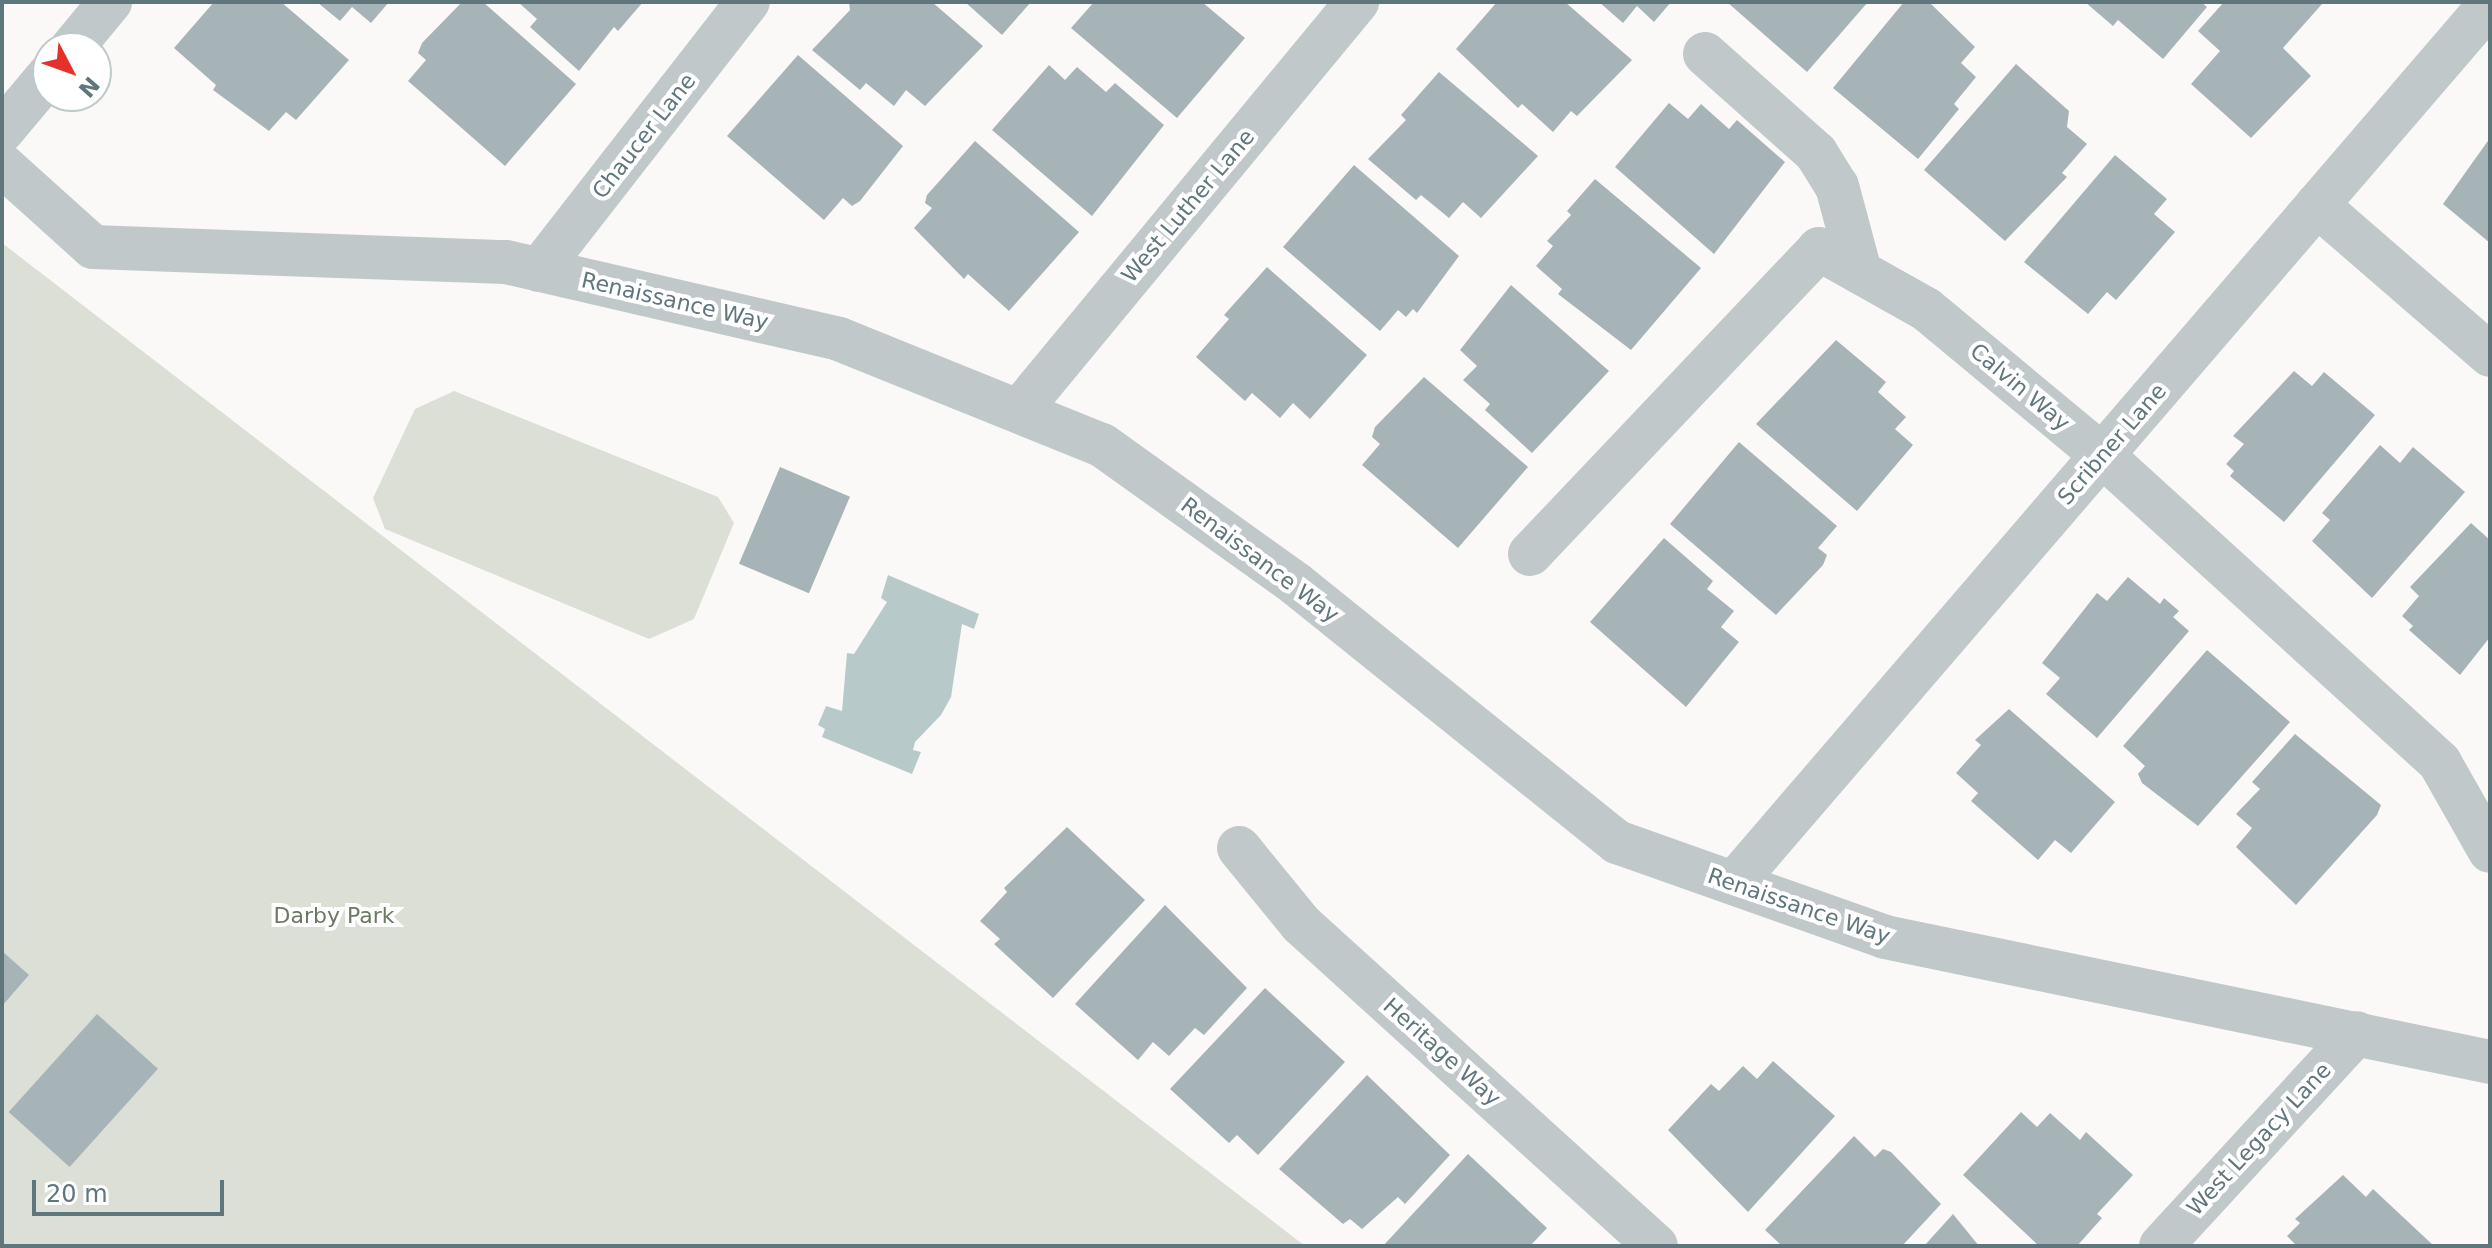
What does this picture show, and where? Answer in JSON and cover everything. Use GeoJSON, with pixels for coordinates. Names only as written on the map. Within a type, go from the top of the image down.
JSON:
{"type":"FeatureCollection","features":[{"type":"Feature","properties":{"kind":"street"},"geometry":{"type":"LineString","coordinates":[[85,32],[110,2]]}},
{"type":"Feature","properties":{"kind":"street","name":"Chaucer Lane"},"geometry":{"type":"LineString","coordinates":[[539,270],[748,2]]}},
{"type":"Feature","properties":{"kind":"street","name":"West Luther Lane"},"geometry":{"type":"LineString","coordinates":[[1019,411],[1357,2]]}},
{"type":"Feature","properties":{"kind":"street","name":"Scribner Lane"},"geometry":{"type":"LineString","coordinates":[[1734,883],[2490,4]]}},
{"type":"Feature","properties":{"kind":"street"},"geometry":{"type":"LineString","coordinates":[[1705,54],[1816,153],[1837,186],[1860,272]]}},
{"type":"Feature","properties":{"kind":"street"},"geometry":{"type":"LineString","coordinates":[[2,131],[32,95]]}},
{"type":"Feature","properties":{"kind":"street","name":"Renaissance Way"},"geometry":{"type":"LineString","coordinates":[[2,165],[93,247],[506,262],[839,339],[1102,445],[1283,574],[1617,842],[1885,937],[2490,1062]]}},
{"type":"Feature","properties":{"kind":"street"},"geometry":{"type":"LineString","coordinates":[[2317,205],[2490,355]]}},
{"type":"Feature","properties":{"kind":"street","name":"Calvin Way"},"geometry":{"type":"LineString","coordinates":[[1530,554],[1819,249],[1926,309],[2102,455],[2440,763],[2490,851]]}},
{"type":"Feature","properties":{"kind":"street","name":"Heritage Way"},"geometry":{"type":"LineString","coordinates":[[1239,848],[1301,924],[1656,1246]]}},
{"type":"Feature","properties":{"kind":"street","name":"West Legacy Lane"},"geometry":{"type":"LineString","coordinates":[[2161,1246],[2357,1033]]}},
{"type":"Feature","properties":{"kind":"green space","name":"Darby Park"},"geometry":{"type":"Polygon","coordinates":[[[2,243],[1305,1246],[2,1246],[2,243]]]}},
{"type":"Feature","properties":{"kind":"green space"},"geometry":{"type":"Polygon","coordinates":[[[454,391],[718,497],[734,523],[694,619],[649,639],[385,529],[373,498],[415,409],[454,391]]]}},
{"type":"Feature","properties":{"kind":"shaded area"},"geometry":{"type":"Polygon","coordinates":[[[888,575],[979,614],[974,629],[962,624],[951,697],[941,715],[915,742],[913,750],[921,752],[912,774],[822,737],[825,729],[818,725],[826,706],[842,711],[847,653],[854,654],[887,602],[881,598],[888,575]]]}},
{"type":"Feature","properties":{"kind":"building"},"geometry":{"type":"Polygon","coordinates":[[[214,2],[281,2],[349,60],[296,120],[286,112],[269,131],[213,90],[216,85],[174,48],[214,2]]]}},
{"type":"Feature","properties":{"kind":"building"},"geometry":{"type":"Polygon","coordinates":[[[317,2],[389,2],[371,23],[352,7],[340,21],[317,2]]]}},
{"type":"Feature","properties":{"kind":"building"},"geometry":{"type":"Polygon","coordinates":[[[462,2],[483,2],[576,84],[505,166],[408,81],[426,60],[418,53],[422,43],[462,2]]]}},
{"type":"Feature","properties":{"kind":"building"},"geometry":{"type":"Polygon","coordinates":[[[518,2],[643,2],[618,31],[614,27],[579,71],[530,27],[537,19],[518,2]]]}},
{"type":"Feature","properties":{"kind":"building"},"geometry":{"type":"Polygon","coordinates":[[[849,2],[932,2],[983,46],[925,106],[906,90],[894,106],[866,83],[860,90],[812,50],[850,10],[849,2]]]}},
{"type":"Feature","properties":{"kind":"building"},"geometry":{"type":"Polygon","coordinates":[[[965,2],[1031,2],[1002,35],[965,2]]]}},
{"type":"Feature","properties":{"kind":"building"},"geometry":{"type":"Polygon","coordinates":[[[1094,2],[1202,2],[1245,38],[1177,118],[1071,28],[1094,2]]]}},
{"type":"Feature","properties":{"kind":"building"},"geometry":{"type":"Polygon","coordinates":[[[1497,2],[1565,2],[1632,60],[1577,116],[1571,111],[1553,132],[1522,104],[1518,108],[1456,49],[1497,2]]]}},
{"type":"Feature","properties":{"kind":"building"},"geometry":{"type":"Polygon","coordinates":[[[1599,2],[1671,2],[1654,22],[1637,6],[1623,23],[1599,2]]]}},
{"type":"Feature","properties":{"kind":"building"},"geometry":{"type":"Polygon","coordinates":[[[1727,2],[1868,2],[1807,72],[1727,2]]]}},
{"type":"Feature","properties":{"kind":"building"},"geometry":{"type":"Polygon","coordinates":[[[1904,2],[1929,2],[1975,47],[1961,63],[1976,77],[1954,104],[1959,109],[1918,159],[1833,88],[1904,2]]]}},
{"type":"Feature","properties":{"kind":"building"},"geometry":{"type":"Polygon","coordinates":[[[2085,2],[2201,2],[2207,7],[2163,59],[2118,20],[2113,26],[2085,2]]]}},
{"type":"Feature","properties":{"kind":"building"},"geometry":{"type":"Polygon","coordinates":[[[2224,2],[2322,4],[2283,48],[2311,76],[2251,138],[2191,84],[2220,51],[2198,31],[2224,2]]]}},
{"type":"Feature","properties":{"kind":"building"},"geometry":{"type":"Polygon","coordinates":[[[798,55],[903,146],[860,201],[852,206],[843,198],[824,220],[727,136],[798,55]]]}},
{"type":"Feature","properties":{"kind":"building"},"geometry":{"type":"Polygon","coordinates":[[[2016,64],[2069,111],[2067,127],[2087,144],[2062,173],[2067,177],[2005,241],[1924,170],[2016,64]]]}},
{"type":"Feature","properties":{"kind":"building"},"geometry":{"type":"Polygon","coordinates":[[[1049,65],[1065,80],[1077,67],[1106,92],[1115,83],[1164,125],[1092,216],[992,130],[1049,65]]]}},
{"type":"Feature","properties":{"kind":"building"},"geometry":{"type":"Polygon","coordinates":[[[1439,72],[1538,156],[1481,218],[1463,202],[1449,218],[1421,195],[1416,200],[1368,159],[1406,120],[1401,115],[1439,72]]]}},
{"type":"Feature","properties":{"kind":"building"},"geometry":{"type":"Polygon","coordinates":[[[1669,103],[1688,119],[1701,104],[1729,129],[1737,120],[1785,162],[1714,254],[1615,167],[1669,103]]]}},
{"type":"Feature","properties":{"kind":"building"},"geometry":{"type":"Polygon","coordinates":[[[2490,138],[2490,243],[2443,204],[2490,138]]]}},
{"type":"Feature","properties":{"kind":"building"},"geometry":{"type":"Polygon","coordinates":[[[975,141],[1079,232],[1009,311],[968,274],[964,279],[914,228],[932,208],[925,203],[927,195],[975,141]]]}},
{"type":"Feature","properties":{"kind":"building"},"geometry":{"type":"Polygon","coordinates":[[[2115,155],[2167,199],[2154,214],[2175,232],[2116,300],[2107,292],[2088,314],[2024,262],[2115,155]]]}},
{"type":"Feature","properties":{"kind":"building"},"geometry":{"type":"Polygon","coordinates":[[[1354,165],[1459,256],[1417,313],[1413,309],[1406,317],[1398,310],[1380,331],[1283,247],[1354,165]]]}},
{"type":"Feature","properties":{"kind":"building"},"geometry":{"type":"Polygon","coordinates":[[[1595,179],[1701,268],[1631,350],[1558,294],[1562,289],[1536,266],[1553,246],[1547,241],[1571,215],[1567,211],[1595,179]]]}},
{"type":"Feature","properties":{"kind":"building"},"geometry":{"type":"Polygon","coordinates":[[[1267,267],[1367,355],[1310,419],[1293,403],[1280,418],[1252,393],[1245,401],[1196,357],[1229,319],[1224,315],[1267,267]]]}},
{"type":"Feature","properties":{"kind":"building"},"geometry":{"type":"Polygon","coordinates":[[[1511,285],[1609,371],[1532,453],[1485,410],[1490,404],[1463,380],[1477,366],[1460,350],[1511,285]]]}},
{"type":"Feature","properties":{"kind":"building"},"geometry":{"type":"Polygon","coordinates":[[[1836,340],[1886,382],[1878,392],[1906,417],[1895,429],[1913,445],[1857,511],[1756,424],[1836,340]]]}},
{"type":"Feature","properties":{"kind":"building"},"geometry":{"type":"Polygon","coordinates":[[[2294,371],[2312,386],[2324,372],[2375,415],[2284,522],[2230,476],[2234,471],[2226,464],[2244,444],[2233,436],[2294,371]]]}},
{"type":"Feature","properties":{"kind":"building"},"geometry":{"type":"Polygon","coordinates":[[[1424,377],[1528,467],[1458,548],[1362,465],[1380,444],[1372,437],[1375,427],[1424,377]]]}},
{"type":"Feature","properties":{"kind":"building"},"geometry":{"type":"Polygon","coordinates":[[[1739,442],[1837,526],[1818,548],[1827,555],[1823,565],[1776,615],[1670,524],[1739,442]]]}},
{"type":"Feature","properties":{"kind":"building"},"geometry":{"type":"Polygon","coordinates":[[[2380,445],[2400,463],[2413,447],[2465,492],[2372,598],[2312,541],[2330,520],[2322,513],[2380,445]]]}},
{"type":"Feature","properties":{"kind":"building"},"geometry":{"type":"Polygon","coordinates":[[[780,467],[850,497],[809,593],[739,564],[780,467]]]}},
{"type":"Feature","properties":{"kind":"building"},"geometry":{"type":"Polygon","coordinates":[[[2471,523],[2490,540],[2490,637],[2460,675],[2409,630],[2413,626],[2402,616],[2419,596],[2410,587],[2471,523]]]}},
{"type":"Feature","properties":{"kind":"building"},"geometry":{"type":"Polygon","coordinates":[[[1664,538],[1713,581],[1707,589],[1734,611],[1721,627],[1739,642],[1686,707],[1590,622],[1664,538]]]}},
{"type":"Feature","properties":{"kind":"building"},"geometry":{"type":"Polygon","coordinates":[[[2128,577],[2160,604],[2164,598],[2179,611],[2173,617],[2189,631],[2097,738],[2046,694],[2060,678],[2042,663],[2097,593],[2107,601],[2128,577]]]}},
{"type":"Feature","properties":{"kind":"building"},"geometry":{"type":"Polygon","coordinates":[[[2207,650],[2290,722],[2198,826],[2142,783],[2138,774],[2145,766],[2123,746],[2207,650]]]}},
{"type":"Feature","properties":{"kind":"building"},"geometry":{"type":"Polygon","coordinates":[[[2009,709],[2115,802],[2071,853],[2055,840],[2038,860],[1971,801],[1978,793],[1956,773],[1981,745],[1975,740],[2009,709]]]}},
{"type":"Feature","properties":{"kind":"building"},"geometry":{"type":"Polygon","coordinates":[[[2295,734],[2381,805],[2377,815],[2296,905],[2236,847],[2252,828],[2236,814],[2260,789],[2252,782],[2295,734]]]}},
{"type":"Feature","properties":{"kind":"building"},"geometry":{"type":"Polygon","coordinates":[[[1067,827],[1145,900],[1053,998],[994,944],[1000,939],[980,921],[1007,892],[1004,888],[1067,827]]]}},
{"type":"Feature","properties":{"kind":"building"},"geometry":{"type":"Polygon","coordinates":[[[1165,905],[1247,988],[1204,1035],[1195,1028],[1169,1056],[1153,1042],[1138,1060],[1075,1004],[1165,905]]]}},
{"type":"Feature","properties":{"kind":"building"},"geometry":{"type":"Polygon","coordinates":[[[2,951],[29,975],[2,1006],[2,951]]]}},
{"type":"Feature","properties":{"kind":"building"},"geometry":{"type":"Polygon","coordinates":[[[1265,988],[1345,1062],[1258,1155],[1237,1135],[1229,1143],[1170,1089],[1265,988]]]}},
{"type":"Feature","properties":{"kind":"building"},"geometry":{"type":"Polygon","coordinates":[[[97,1014],[158,1069],[70,1167],[9,1112],[97,1014]]]}},
{"type":"Feature","properties":{"kind":"building"},"geometry":{"type":"Polygon","coordinates":[[[1773,1061],[1835,1116],[1748,1212],[1668,1130],[1711,1084],[1719,1091],[1743,1066],[1757,1079],[1773,1061]]]}},
{"type":"Feature","properties":{"kind":"building"},"geometry":{"type":"Polygon","coordinates":[[[1367,1075],[1450,1155],[1405,1204],[1398,1197],[1362,1229],[1350,1219],[1343,1224],[1279,1169],[1367,1075]]]}},
{"type":"Feature","properties":{"kind":"building"},"geometry":{"type":"Polygon","coordinates":[[[2021,1112],[2037,1127],[2050,1113],[2080,1140],[2086,1132],[2133,1175],[2097,1214],[2102,1218],[2077,1246],[2039,1246],[1963,1175],[2021,1112]]]}},
{"type":"Feature","properties":{"kind":"building"},"geometry":{"type":"Polygon","coordinates":[[[1854,1136],[1875,1157],[1883,1149],[1891,1152],[1941,1204],[1902,1246],[1782,1246],[1765,1230],[1854,1136]]]}},
{"type":"Feature","properties":{"kind":"building"},"geometry":{"type":"Polygon","coordinates":[[[1468,1154],[1547,1228],[1530,1246],[1383,1246],[1468,1154]]]}},
{"type":"Feature","properties":{"kind":"building"},"geometry":{"type":"Polygon","coordinates":[[[2343,1175],[2366,1197],[2373,1189],[2434,1246],[2297,1246],[2287,1236],[2300,1223],[2295,1219],[2343,1175]]]}},
{"type":"Feature","properties":{"kind":"building"},"geometry":{"type":"Polygon","coordinates":[[[1953,1214],[1979,1246],[1924,1246],[1953,1214]]]}}]}
